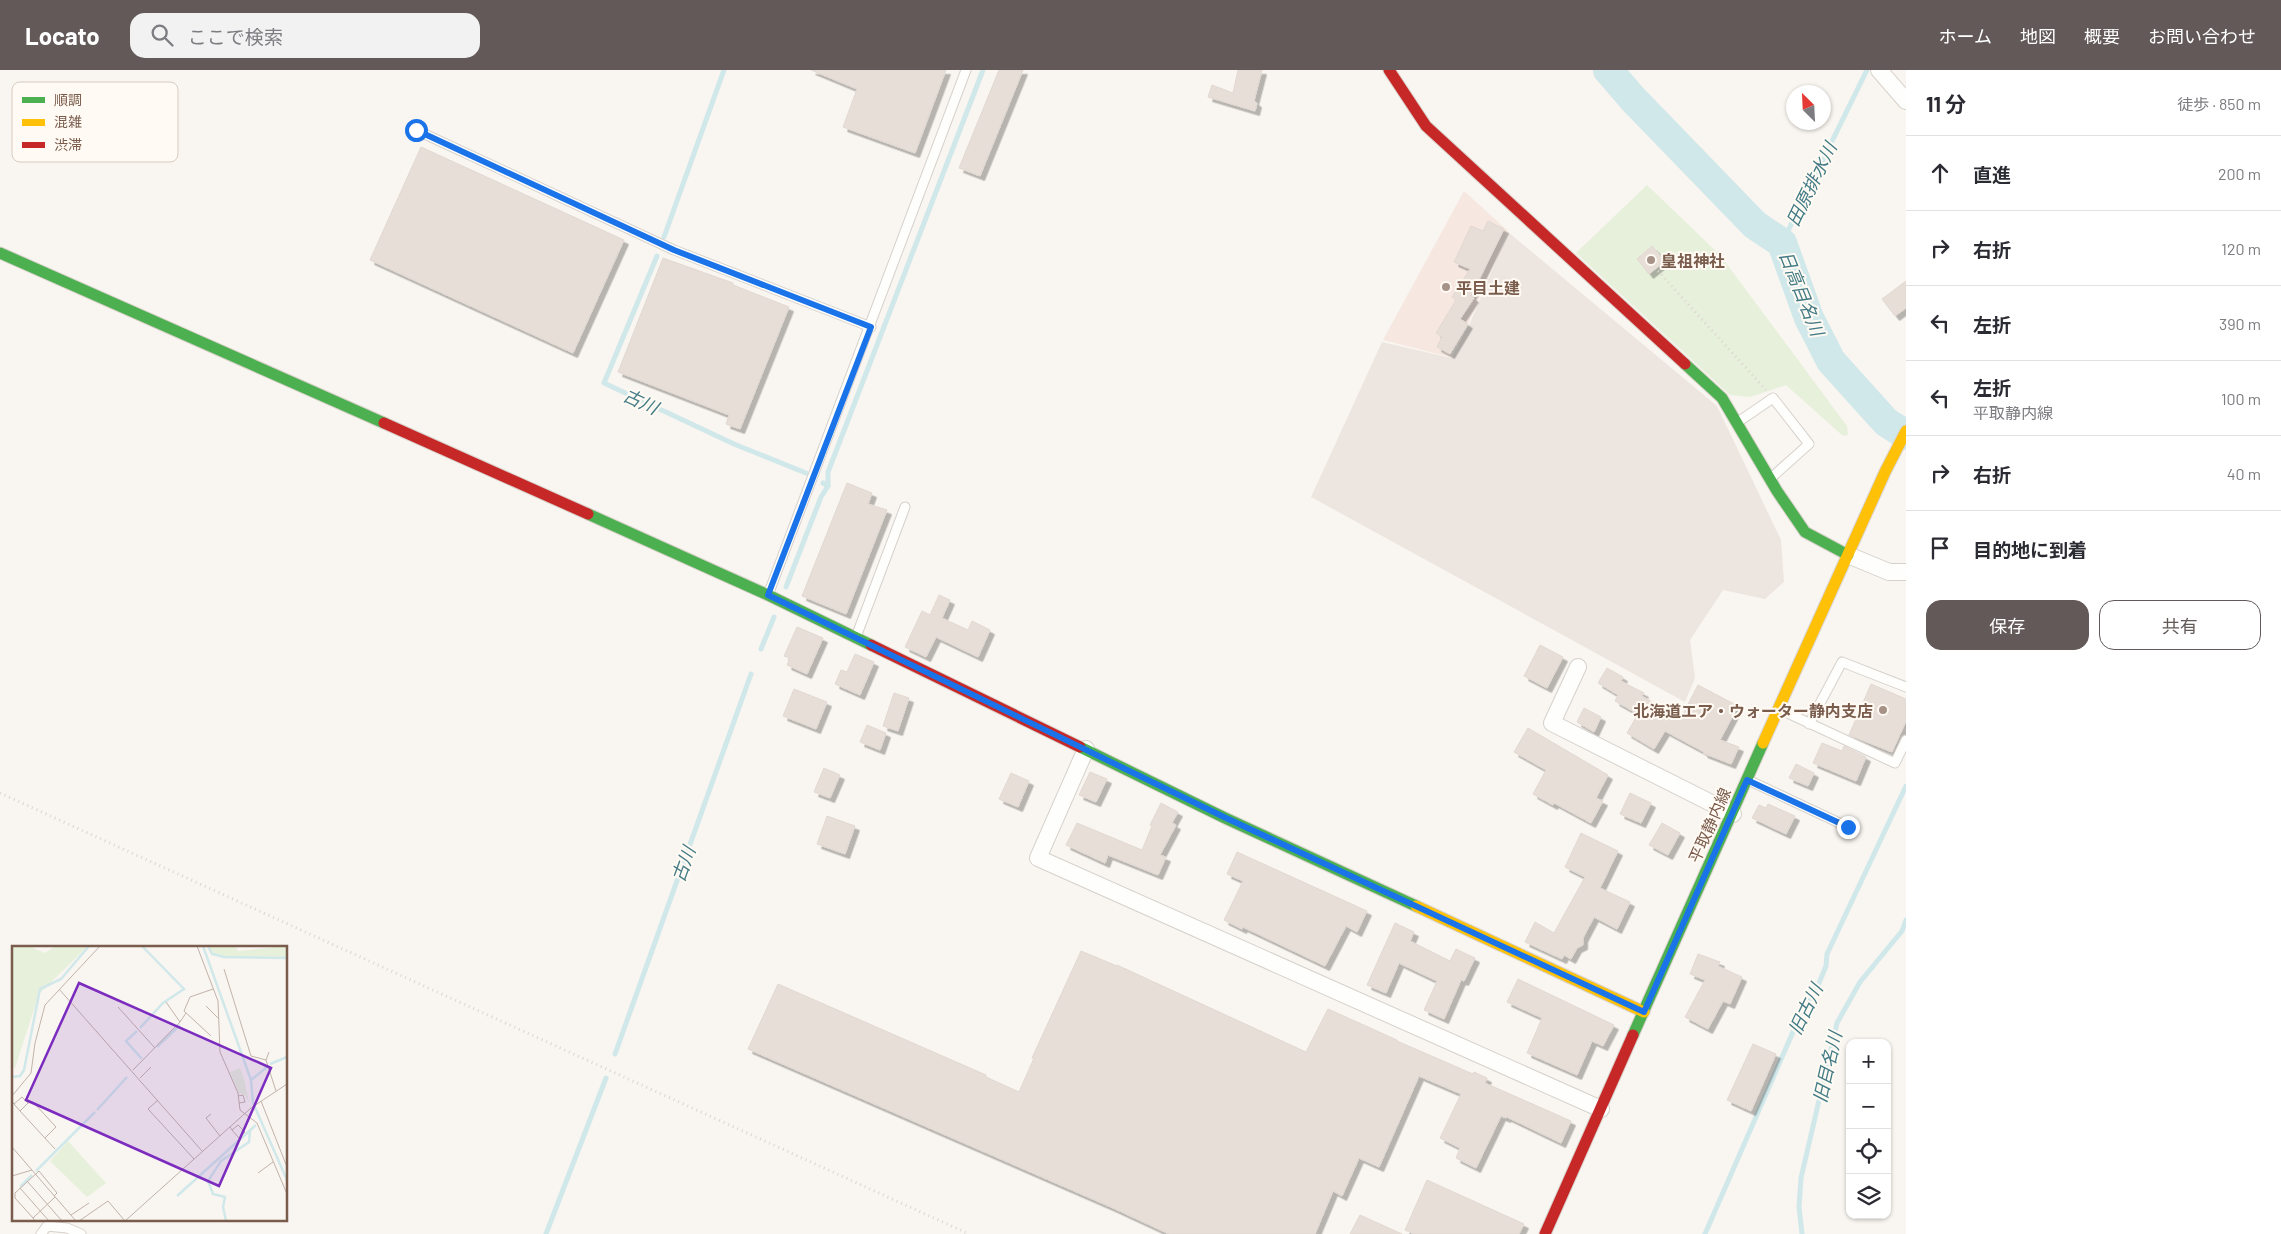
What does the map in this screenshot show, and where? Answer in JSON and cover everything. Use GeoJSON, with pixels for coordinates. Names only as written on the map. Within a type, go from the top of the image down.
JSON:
{"type":"FeatureCollection","features":[{"type":"Feature","properties":{"kind":"street"},"geometry":{"type":"LineString","coordinates":[[1389,70],[1426,126],[1722,398],[1770,479],[1805,532],[1848,555],[1889,572],[1906,572]]}},
{"type":"Feature","properties":{"kind":"street"},"geometry":{"type":"LineString","coordinates":[[1880,71],[1906,101]]}},
{"type":"Feature","properties":{"kind":"street"},"geometry":{"type":"LineString","coordinates":[[0,253],[223,350],[768,595],[1226,818],[1644,1012]]}},
{"type":"Feature","properties":{"kind":"street","name":"平取静内線"},"geometry":{"type":"LineString","coordinates":[[1545,1234],[1778,709],[1885,472],[1906,431]]}},
{"type":"Feature","properties":{"kind":"street"},"geometry":{"type":"LineString","coordinates":[[1578,667],[1552,723],[1733,814]]}},
{"type":"Feature","properties":{"kind":"street"},"geometry":{"type":"LineString","coordinates":[[1086,749],[1038,858],[1601,1109]]}},
{"type":"Feature","properties":{"kind":"lane"},"geometry":{"type":"LineString","coordinates":[[768,595],[871,327],[966,70]]}},
{"type":"Feature","properties":{"kind":"lane"},"geometry":{"type":"LineString","coordinates":[[416,130],[674,250],[871,327]]}},
{"type":"Feature","properties":{"kind":"lane"},"geometry":{"type":"LineString","coordinates":[[1737,422],[1773,398],[1809,444],[1770,479]]}},
{"type":"Feature","properties":{"kind":"lane"},"geometry":{"type":"LineString","coordinates":[[856,638],[905,507]]}},
{"type":"Feature","properties":{"kind":"lane"},"geometry":{"type":"LineString","coordinates":[[1809,724],[1842,662],[1906,687]]}},
{"type":"Feature","properties":{"kind":"lane"},"geometry":{"type":"LineString","coordinates":[[1778,709],[1895,763],[1906,740]]}},
{"type":"Feature","properties":{"kind":"lane"},"geometry":{"type":"LineString","coordinates":[[1747,780],[1848,827]]}},
{"type":"Feature","properties":{"kind":"lane"},"geometry":{"type":"LineString","coordinates":[[41,1234],[47,1226],[67,1228],[81,1234]]}},
{"type":"Feature","properties":{"kind":"path"},"geometry":{"type":"LineString","coordinates":[[1658,271],[1773,398]]}},
{"type":"Feature","properties":{"kind":"path"},"geometry":{"type":"LineString","coordinates":[[0,794],[969,1234]]}},
{"type":"Feature","properties":{"kind":"shaded area"},"geometry":{"type":"Polygon","coordinates":[[[1464,191],[1508,231],[1469,322],[1450,357],[1383,340],[1464,191]]]}},
{"type":"Feature","properties":{"kind":"shaded area"},"geometry":{"type":"Polygon","coordinates":[[[1508,232],[1717,406],[1781,540],[1784,582],[1765,599],[1723,590],[1690,640],[1695,678],[1685,702],[1311,497],[1382,342],[1451,358],[1470,323],[1508,232]]]}},
{"type":"Feature","properties":{"kind":"green space"},"geometry":{"type":"Polygon","coordinates":[[[1647,185],[1720,255],[1847,426],[1848,435],[1843,436],[1786,385],[1750,397],[1730,395],[1576,253],[1647,185]]]}},
{"type":"Feature","properties":{"kind":"building"},"geometry":{"type":"Polygon","coordinates":[[[811,70],[946,70],[915,153],[843,127],[857,89],[811,70]]]}},
{"type":"Feature","properties":{"kind":"building"},"geometry":{"type":"Polygon","coordinates":[[[999,70],[1023,70],[980,176],[959,168],[999,70]]]}},
{"type":"Feature","properties":{"kind":"building"},"geometry":{"type":"Polygon","coordinates":[[[1238,70],[1262,70],[1254,101],[1257,103],[1255,111],[1208,97],[1212,85],[1233,93],[1238,70]]]}},
{"type":"Feature","properties":{"kind":"building"},"geometry":{"type":"Polygon","coordinates":[[[421,147],[624,240],[573,353],[370,260],[421,147]]]}},
{"type":"Feature","properties":{"kind":"building"},"geometry":{"type":"Polygon","coordinates":[[[1488,221],[1504,229],[1471,296],[1474,298],[1460,319],[1468,324],[1450,354],[1437,347],[1442,337],[1436,333],[1456,300],[1452,297],[1470,269],[1454,262],[1471,226],[1483,231],[1488,221]]]}},
{"type":"Feature","properties":{"kind":"building","name":"皇祖神社"},"geometry":{"type":"Polygon","coordinates":[[[1652,246],[1665,261],[1649,274],[1637,259],[1652,246]]]}},
{"type":"Feature","properties":{"kind":"building"},"geometry":{"type":"Polygon","coordinates":[[[663,258],[733,283],[733,285],[789,307],[740,429],[726,424],[729,415],[618,372],[663,258]]]}},
{"type":"Feature","properties":{"kind":"building"},"geometry":{"type":"Polygon","coordinates":[[[1906,281],[1906,308],[1895,316],[1882,299],[1906,281]]]}},
{"type":"Feature","properties":{"kind":"building"},"geometry":{"type":"Polygon","coordinates":[[[847,483],[872,493],[868,504],[887,510],[846,614],[802,596],[847,483]]]}},
{"type":"Feature","properties":{"kind":"building"},"geometry":{"type":"Polygon","coordinates":[[[939,595],[950,600],[942,618],[968,630],[972,621],[990,630],[978,657],[936,637],[926,657],[905,647],[922,611],[930,615],[939,595]]]}},
{"type":"Feature","properties":{"kind":"building"},"geometry":{"type":"Polygon","coordinates":[[[797,627],[823,638],[807,674],[787,665],[790,658],[784,656],[797,627]]]}},
{"type":"Feature","properties":{"kind":"building"},"geometry":{"type":"Polygon","coordinates":[[[1540,645],[1563,657],[1547,688],[1524,676],[1540,645]]]}},
{"type":"Feature","properties":{"kind":"building"},"geometry":{"type":"Polygon","coordinates":[[[855,654],[874,662],[860,695],[835,684],[841,670],[847,672],[855,654]]]}},
{"type":"Feature","properties":{"kind":"building"},"geometry":{"type":"Polygon","coordinates":[[[1607,668],[1623,677],[1621,681],[1644,693],[1642,696],[1672,714],[1674,711],[1682,716],[1698,685],[1738,706],[1720,740],[1739,747],[1731,764],[1703,753],[1665,731],[1654,749],[1627,733],[1638,714],[1615,701],[1618,695],[1598,683],[1607,668]]]}},
{"type":"Feature","properties":{"kind":"building","name":"北海道エア・ウォーター静内支店"},"geometry":{"type":"Polygon","coordinates":[[[1871,684],[1906,699],[1906,721],[1892,752],[1849,735],[1871,684]]]}},
{"type":"Feature","properties":{"kind":"building"},"geometry":{"type":"Polygon","coordinates":[[[794,689],[827,702],[816,729],[783,716],[794,689]]]}},
{"type":"Feature","properties":{"kind":"building"},"geometry":{"type":"Polygon","coordinates":[[[894,693],[909,698],[898,731],[883,726],[894,693]]]}},
{"type":"Feature","properties":{"kind":"building"},"geometry":{"type":"Polygon","coordinates":[[[1584,708],[1601,717],[1594,732],[1577,722],[1584,708]]]}},
{"type":"Feature","properties":{"kind":"building"},"geometry":{"type":"Polygon","coordinates":[[[867,725],[886,733],[880,750],[860,742],[867,725]]]}},
{"type":"Feature","properties":{"kind":"building"},"geometry":{"type":"Polygon","coordinates":[[[1528,728],[1608,775],[1596,798],[1603,801],[1591,823],[1533,794],[1546,770],[1514,752],[1528,728]]]}},
{"type":"Feature","properties":{"kind":"building"},"geometry":{"type":"Polygon","coordinates":[[[1822,743],[1842,751],[1844,746],[1866,757],[1856,781],[1813,763],[1822,743]]]}},
{"type":"Feature","properties":{"kind":"building"},"geometry":{"type":"Polygon","coordinates":[[[1796,764],[1814,773],[1808,786],[1789,778],[1796,764]]]}},
{"type":"Feature","properties":{"kind":"building"},"geometry":{"type":"Polygon","coordinates":[[[824,768],[840,775],[830,798],[814,792],[824,768]]]}},
{"type":"Feature","properties":{"kind":"building"},"geometry":{"type":"Polygon","coordinates":[[[1090,772],[1107,779],[1096,802],[1079,795],[1090,772]]]}},
{"type":"Feature","properties":{"kind":"building"},"geometry":{"type":"Polygon","coordinates":[[[1011,773],[1029,781],[1018,807],[999,799],[1011,773]]]}},
{"type":"Feature","properties":{"kind":"building"},"geometry":{"type":"Polygon","coordinates":[[[1630,793],[1651,803],[1641,823],[1620,814],[1630,793]]]}},
{"type":"Feature","properties":{"kind":"building"},"geometry":{"type":"Polygon","coordinates":[[[1161,803],[1178,812],[1172,823],[1176,825],[1160,855],[1166,857],[1158,875],[1108,855],[1105,863],[1066,845],[1077,823],[1142,850],[1152,826],[1150,825],[1161,803]]]}},
{"type":"Feature","properties":{"kind":"building"},"geometry":{"type":"Polygon","coordinates":[[[1768,804],[1795,816],[1786,834],[1752,818],[1759,805],[1766,808],[1768,804]]]}},
{"type":"Feature","properties":{"kind":"building"},"geometry":{"type":"Polygon","coordinates":[[[827,816],[855,826],[845,854],[817,844],[827,816]]]}},
{"type":"Feature","properties":{"kind":"building"},"geometry":{"type":"Polygon","coordinates":[[[1662,823],[1680,833],[1668,855],[1649,845],[1662,823]]]}},
{"type":"Feature","properties":{"kind":"building"},"geometry":{"type":"Polygon","coordinates":[[[1581,833],[1618,851],[1600,888],[1630,902],[1617,929],[1594,917],[1583,938],[1583,945],[1577,948],[1571,959],[1564,955],[1562,959],[1525,942],[1535,922],[1554,933],[1585,877],[1565,867],[1581,833]]]}},
{"type":"Feature","properties":{"kind":"building"},"geometry":{"type":"Polygon","coordinates":[[[1237,852],[1367,911],[1357,932],[1346,926],[1325,966],[1243,927],[1242,929],[1224,920],[1243,881],[1227,874],[1237,852]]]}},
{"type":"Feature","properties":{"kind":"building"},"geometry":{"type":"Polygon","coordinates":[[[1395,923],[1414,932],[1410,941],[1450,961],[1456,949],[1475,958],[1464,981],[1461,980],[1444,1019],[1424,1010],[1437,981],[1399,963],[1386,993],[1367,985],[1395,923]]]}},
{"type":"Feature","properties":{"kind":"building"},"geometry":{"type":"Polygon","coordinates":[[[1081,951],[1117,965],[1306,1052],[1328,1009],[1473,1074],[1474,1072],[1487,1078],[1485,1083],[1571,1121],[1561,1143],[1507,1117],[1501,1116],[1476,1168],[1456,1158],[1460,1148],[1440,1138],[1461,1094],[1419,1076],[1379,1167],[1359,1158],[1342,1196],[1333,1191],[1315,1234],[1169,1234],[748,1049],[778,984],[986,1075],[986,1077],[1019,1092],[1034,1058],[1032,1058],[1081,951]]]}},
{"type":"Feature","properties":{"kind":"building"},"geometry":{"type":"Polygon","coordinates":[[[1698,954],[1720,962],[1718,966],[1742,977],[1730,1004],[1723,1001],[1708,1029],[1685,1017],[1705,980],[1690,974],[1698,954]]]}},
{"type":"Feature","properties":{"kind":"building"},"geometry":{"type":"Polygon","coordinates":[[[1518,979],[1614,1025],[1603,1046],[1592,1041],[1577,1075],[1527,1053],[1542,1018],[1507,1002],[1518,979]]]}},
{"type":"Feature","properties":{"kind":"building"},"geometry":{"type":"Polygon","coordinates":[[[1753,1044],[1776,1054],[1751,1111],[1727,1100],[1753,1044]]]}},
{"type":"Feature","properties":{"kind":"building"},"geometry":{"type":"Polygon","coordinates":[[[1427,1180],[1524,1224],[1519,1234],[1414,1234],[1405,1230],[1427,1180]]]}},
{"type":"Feature","properties":{"kind":"building"},"geometry":{"type":"Polygon","coordinates":[[[1360,1215],[1402,1234],[1350,1234],[1360,1215]]]}},
{"type":"Feature","properties":{"kind":"waterway","name":"古川"},"geometry":{"type":"LineString","coordinates":[[664,237],[724,70]]}},
{"type":"Feature","properties":{"kind":"waterway"},"geometry":{"type":"LineString","coordinates":[[828,486],[828,472],[983,70]]}},
{"type":"Feature","properties":{"kind":"waterway","name":"日高目名川"},"geometry":{"type":"LineString","coordinates":[[1608,70],[1633,99],[1755,225],[1782,243],[1809,318],[1831,361],[1886,422],[1906,435]]}},
{"type":"Feature","properties":{"kind":"waterway","name":"田原排水川"},"geometry":{"type":"LineString","coordinates":[[1782,243],[1867,70]]}},
{"type":"Feature","properties":{"kind":"waterway","name":"古川"},"geometry":{"type":"LineString","coordinates":[[657,256],[604,383],[734,444],[806,473]]}},
{"type":"Feature","properties":{"kind":"waterway","name":"古川"},"geometry":{"type":"LineString","coordinates":[[786,587],[821,497],[828,486],[823,483]]}},
{"type":"Feature","properties":{"kind":"waterway","name":"古川"},"geometry":{"type":"LineString","coordinates":[[761,649],[774,617]]}},
{"type":"Feature","properties":{"kind":"waterway","name":"古川"},"geometry":{"type":"LineString","coordinates":[[615,1054],[751,674]]}},
{"type":"Feature","properties":{"kind":"waterway","name":"旧古川"},"geometry":{"type":"LineString","coordinates":[[1705,1234],[1806,1002],[1812,997],[1812,989],[1817,988],[1826,966],[1827,954],[1906,786]]}},
{"type":"Feature","properties":{"kind":"waterway","name":"旧目名川"},"geometry":{"type":"LineString","coordinates":[[1802,1234],[1799,1207],[1801,1178],[1837,1023],[1860,982],[1902,931],[1906,920]]}},
{"type":"Feature","properties":{"kind":"waterway","name":"古川"},"geometry":{"type":"LineString","coordinates":[[546,1234],[606,1078]]}},
{"type":"Feature","properties":{"kind":"traffic: fast"},"geometry":{"type":"LineString","coordinates":[[0,253],[384,423]]}},
{"type":"Feature","properties":{"kind":"traffic: fast"},"geometry":{"type":"LineString","coordinates":[[1685,364],[1722,398],[1777,491],[1805,532],[1848,555]]}},
{"type":"Feature","properties":{"kind":"traffic: fast"},"geometry":{"type":"LineString","coordinates":[[588,514],[768,595],[871,645]]}},
{"type":"Feature","properties":{"kind":"traffic: fast"},"geometry":{"type":"LineString","coordinates":[[1633,1035],[1763,743]]}},
{"type":"Feature","properties":{"kind":"traffic: fast"},"geometry":{"type":"LineString","coordinates":[[1080,747],[1225,818],[1416,906]]}},
{"type":"Feature","properties":{"kind":"traffic: slow"},"geometry":{"type":"LineString","coordinates":[[1763,743],[1885,472],[1906,431]]}},
{"type":"Feature","properties":{"kind":"traffic: slow"},"geometry":{"type":"LineString","coordinates":[[1416,906],[1644,1012]]}},
{"type":"Feature","properties":{"kind":"traffic: jam"},"geometry":{"type":"LineString","coordinates":[[1389,70],[1426,126],[1685,364]]}},
{"type":"Feature","properties":{"kind":"traffic: jam"},"geometry":{"type":"LineString","coordinates":[[384,423],[588,514]]}},
{"type":"Feature","properties":{"kind":"traffic: jam"},"geometry":{"type":"LineString","coordinates":[[871,645],[1080,747]]}},
{"type":"Feature","properties":{"kind":"traffic: jam"},"geometry":{"type":"LineString","coordinates":[[1545,1234],[1633,1035]]}},
{"type":"Feature","properties":{"kind":"place","name":"皇祖神社"},"geometry":{"type":"Point","coordinates":[1651,260]}},
{"type":"Feature","properties":{"kind":"place","name":"平目土建"},"geometry":{"type":"Point","coordinates":[1446,287]}},
{"type":"Feature","properties":{"kind":"place","name":"北海道エア・ウォーター静内支店"},"geometry":{"type":"Point","coordinates":[1883,710]}},
{"type":"Feature","properties":{"kind":"route"},"geometry":{"type":"LineString","coordinates":[[416,130],[674,250],[758,281],[871,327],[768,595],[1226,818],[1644,1012],[1747,780],[1848,827]]}}]}
